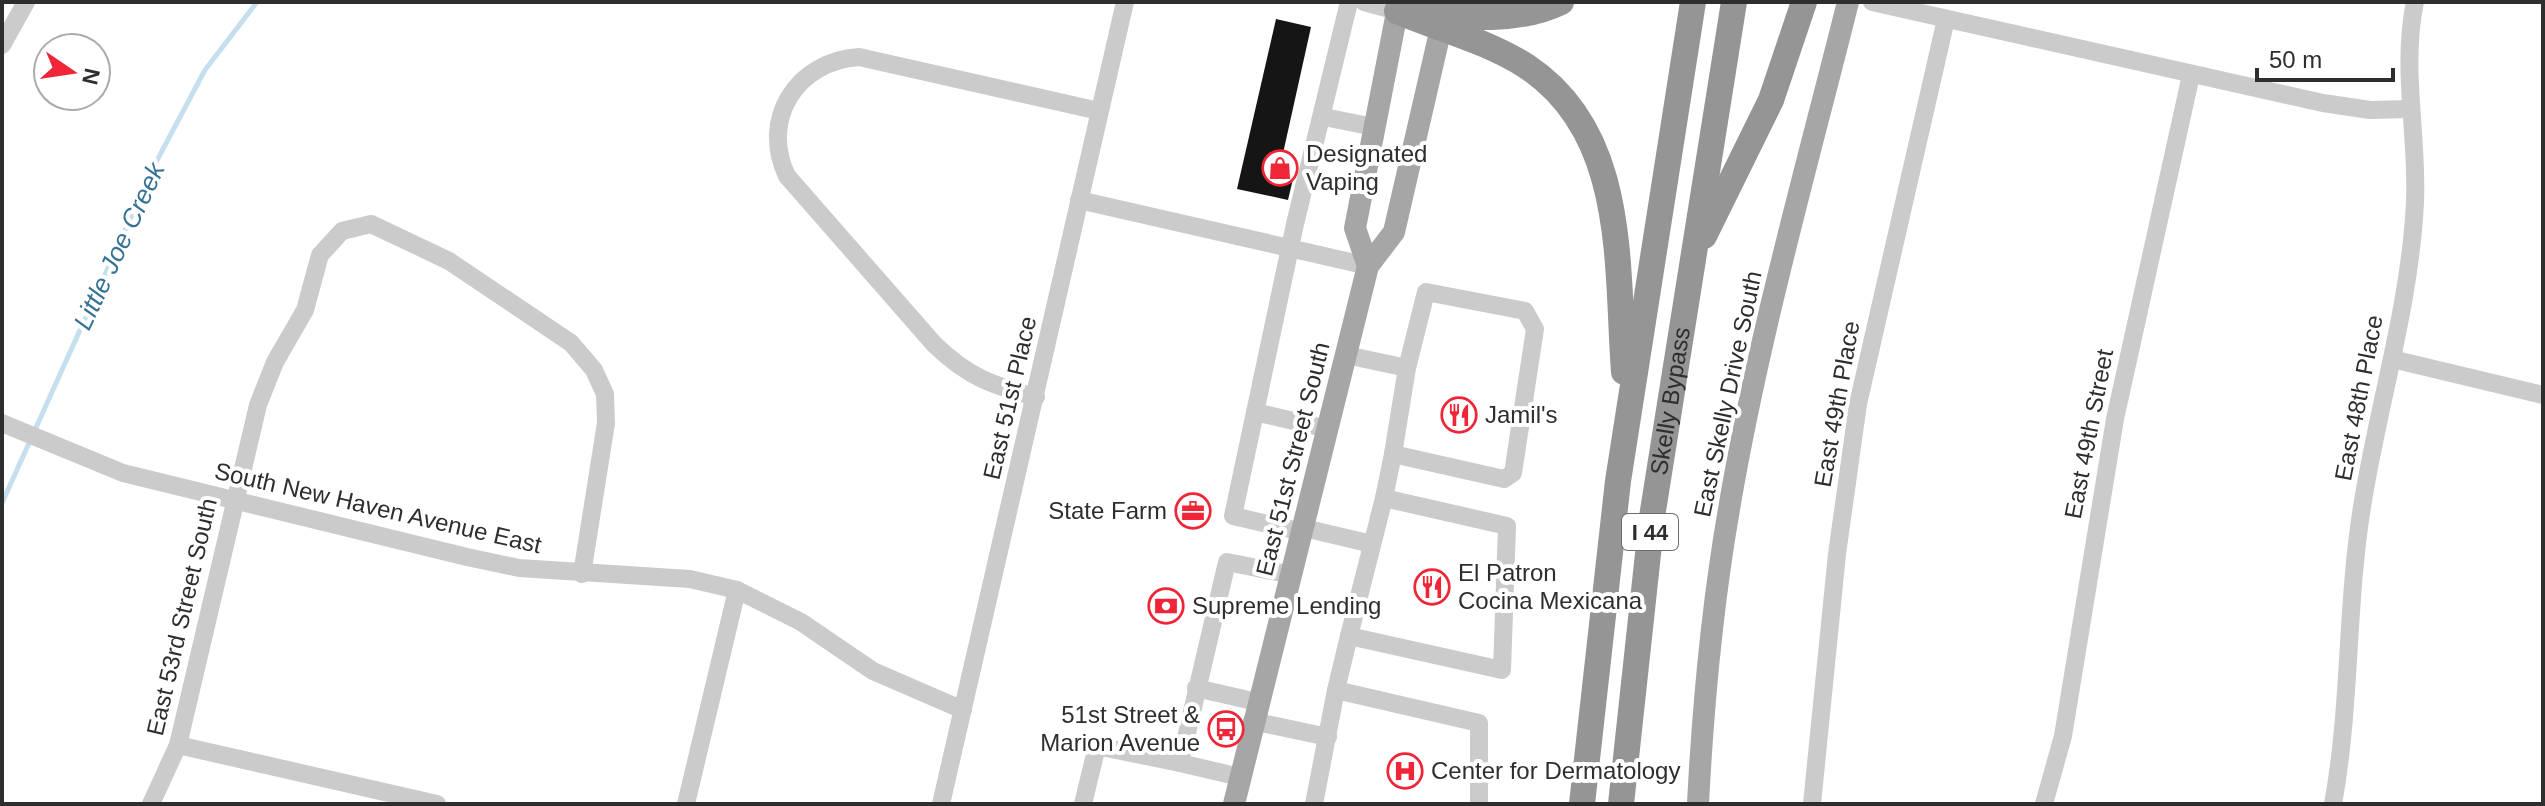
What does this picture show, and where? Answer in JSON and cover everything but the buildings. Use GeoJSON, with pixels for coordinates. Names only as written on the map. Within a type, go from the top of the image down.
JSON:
{"type":"FeatureCollection","features":[{"type":"Feature","properties":{"kind":"highway"},"geometry":{"type":"LineString","coordinates":[[1398,6],[1444,16],[1529,14],[1561,2]]}},
{"type":"Feature","properties":{"kind":"highway","name":"Skelly Bypass"},"geometry":{"type":"LineString","coordinates":[[1582,804],[1602,600],[1693,2]]}},
{"type":"Feature","properties":{"kind":"highway","name":"Skelly Bypass"},"geometry":{"type":"LineString","coordinates":[[1621,804],[1652,517],[1734,2]]}},
{"type":"Feature","properties":{"kind":"highway"},"geometry":{"type":"LineString","coordinates":[[1692,261],[1771,100],[1804,2]]}},
{"type":"Feature","properties":{"kind":"highway"},"geometry":{"type":"LineString","coordinates":[[1444,16],[1524,65],[1569,105],[1590,137],[1612,204],[1627,420]]}},
{"type":"Feature","properties":{"kind":"main road","name":"East Skelly Drive South"},"geometry":{"type":"LineString","coordinates":[[1698,804],[1707,668],[1728,510],[1744,425],[1848,2]]}},
{"type":"Feature","properties":{"kind":"main road"},"geometry":{"type":"LineString","coordinates":[[1368,266],[1355,228],[1398,6]]}},
{"type":"Feature","properties":{"kind":"main road","name":"East 51st Street South"},"geometry":{"type":"LineString","coordinates":[[1234,804],[1368,266],[1394,232],[1444,16]]}},
{"type":"Feature","properties":{"kind":"street"},"geometry":{"type":"LineString","coordinates":[[2,45],[26,2]]}},
{"type":"Feature","properties":{"kind":"street","name":"East 51st Place"},"geometry":{"type":"LineString","coordinates":[[941,804],[1125,2]]}},
{"type":"Feature","properties":{"kind":"street"},"geometry":{"type":"LineString","coordinates":[[1349,2],[1233,516],[1372,544]]}},
{"type":"Feature","properties":{"kind":"street"},"geometry":{"type":"LineString","coordinates":[[1364,2],[1398,6]]}},
{"type":"Feature","properties":{"kind":"street"},"geometry":{"type":"LineString","coordinates":[[1872,2],[2191,75],[2354,108],[2409,109]]}},
{"type":"Feature","properties":{"kind":"street","name":"East 48th Place"},"geometry":{"type":"LineString","coordinates":[[2333,804],[2344,720],[2361,509],[2408,277],[2415,200],[2409,109],[2415,2]]}},
{"type":"Feature","properties":{"kind":"street","name":"East 49th Place"},"geometry":{"type":"LineString","coordinates":[[1812,804],[1837,554],[1858,404],[1946,19]]}},
{"type":"Feature","properties":{"kind":"street"},"geometry":{"type":"LineString","coordinates":[[1036,397],[976,379],[958,368],[934,344],[787,176],[779,160],[777,124],[793,89],[805,76],[829,62],[859,57],[1099,111]]}},
{"type":"Feature","properties":{"kind":"street","name":"East 49th Street"},"geometry":{"type":"LineString","coordinates":[[2044,804],[2063,736],[2115,419],[2191,75]]}},
{"type":"Feature","properties":{"kind":"street"},"geometry":{"type":"LineString","coordinates":[[1324,117],[1374,127]]}},
{"type":"Feature","properties":{"kind":"street"},"geometry":{"type":"LineString","coordinates":[[1079,200],[1368,266]]}},
{"type":"Feature","properties":{"kind":"street","name":"East 53rd Street South"},"geometry":{"type":"LineString","coordinates":[[151,804],[178,745],[266,381],[305,310],[320,255],[335,237],[351,227],[371,224],[385,229],[461,268],[571,343],[594,370],[605,394],[606,423],[582,574]]}},
{"type":"Feature","properties":{"kind":"street"},"geometry":{"type":"LineString","coordinates":[[1314,804],[1336,690],[1384,498],[1407,368],[1426,292],[1525,311],[1535,329],[1513,473],[1504,479],[1487,477],[1393,454]]}},
{"type":"Feature","properties":{"kind":"street"},"geometry":{"type":"LineString","coordinates":[[1346,355],[1407,368]]}},
{"type":"Feature","properties":{"kind":"street"},"geometry":{"type":"LineString","coordinates":[[2392,359],[2543,395]]}},
{"type":"Feature","properties":{"kind":"street"},"geometry":{"type":"LineString","coordinates":[[1255,412],[1328,429]]}},
{"type":"Feature","properties":{"kind":"street","name":"South New Haven Avenue East"},"geometry":{"type":"LineString","coordinates":[[2,423],[123,473],[519,568],[690,579],[737,590],[801,622],[873,671],[963,710]]}},
{"type":"Feature","properties":{"kind":"street"},"geometry":{"type":"LineString","coordinates":[[1349,636],[1502,670],[1507,526],[1384,498]]}},
{"type":"Feature","properties":{"kind":"street"},"geometry":{"type":"LineString","coordinates":[[1180,763],[1227,562],[1292,575]]}},
{"type":"Feature","properties":{"kind":"street"},"geometry":{"type":"LineString","coordinates":[[686,804],[737,590]]}},
{"type":"Feature","properties":{"kind":"street"},"geometry":{"type":"LineString","coordinates":[[1196,688],[1328,737]]}},
{"type":"Feature","properties":{"kind":"street"},"geometry":{"type":"LineString","coordinates":[[1336,690],[1479,723],[1479,804]]}},
{"type":"Feature","properties":{"kind":"street"},"geometry":{"type":"LineString","coordinates":[[178,745],[430,803]]}},
{"type":"Feature","properties":{"kind":"street"},"geometry":{"type":"LineString","coordinates":[[1083,804],[1097,746],[1240,777]]}},
{"type":"Feature","properties":{"kind":"waterway","name":"Little Joe Creek"},"geometry":{"type":"LineString","coordinates":[[2,503],[154,166],[205,70],[257,2]]}},
{"type":"Feature","properties":{"kind":"place","name":"Designated Vaping"},"geometry":{"type":"Point","coordinates":[1280,168]}},
{"type":"Feature","properties":{"kind":"place","name":"Jamil's"},"geometry":{"type":"Point","coordinates":[1459,415]}},
{"type":"Feature","properties":{"kind":"place","name":"State Farm"},"geometry":{"type":"Point","coordinates":[1193,511]}},
{"type":"Feature","properties":{"kind":"place","name":"El Patron Cocina Mexicana"},"geometry":{"type":"Point","coordinates":[1432,587]}},
{"type":"Feature","properties":{"kind":"place","name":"Supreme Lending"},"geometry":{"type":"Point","coordinates":[1166,606]}},
{"type":"Feature","properties":{"kind":"place","name":"51st Street & Marion Avenue"},"geometry":{"type":"Point","coordinates":[1226,729]}},
{"type":"Feature","properties":{"kind":"place","name":"Center for Dermatology"},"geometry":{"type":"Point","coordinates":[1405,771]}}]}
